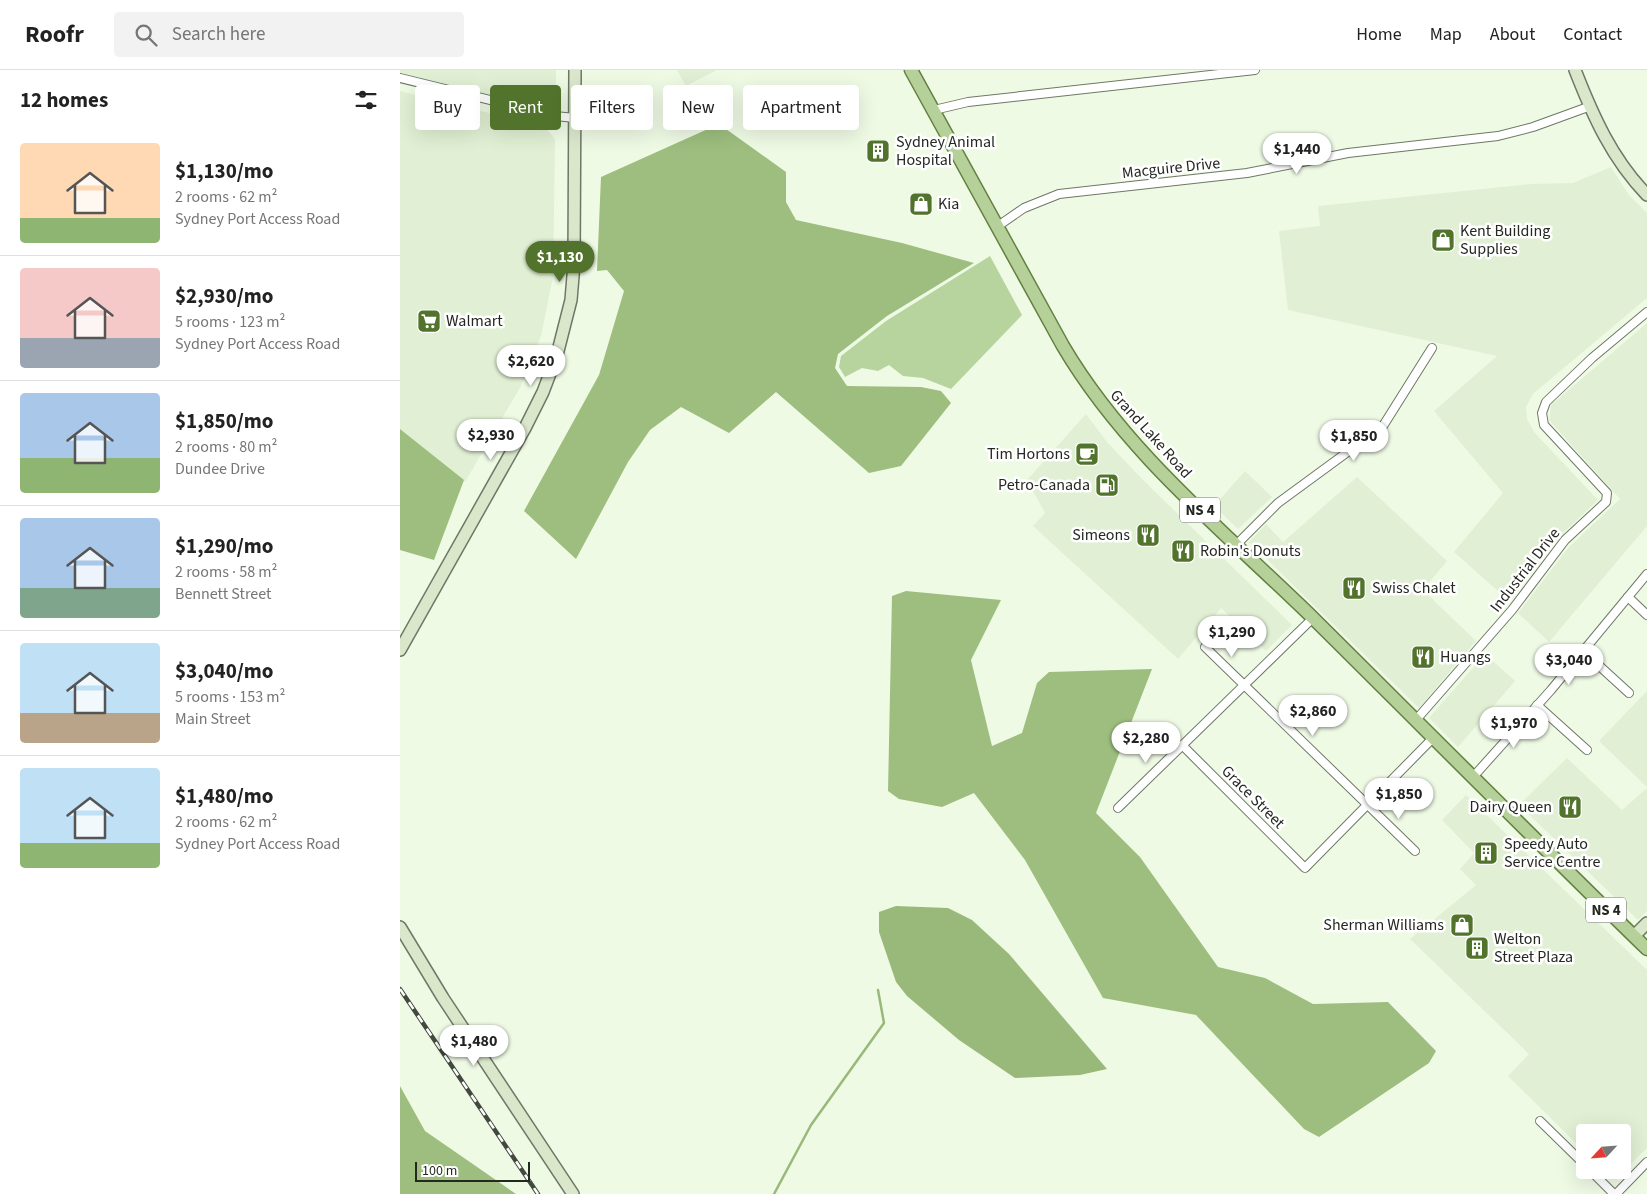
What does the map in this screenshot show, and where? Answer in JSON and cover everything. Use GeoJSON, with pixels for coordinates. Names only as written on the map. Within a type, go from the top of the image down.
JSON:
{"type":"FeatureCollection","features":[{"type":"Feature","properties":{"kind":"main road"},"geometry":{"type":"LineString","coordinates":[[575,70],[575,85]]}},
{"type":"Feature","properties":{"kind":"main road","name":"Grand Lake Road"},"geometry":{"type":"LineString","coordinates":[[911,70],[1063,346],[1096,396],[1129,438],[1165,477],[1313,618],[1634,936]]}},
{"type":"Feature","properties":{"kind":"main road"},"geometry":{"type":"LineString","coordinates":[[1575,70],[1588,106],[1616,157],[1647,195]]}},
{"type":"Feature","properties":{"kind":"main road"},"geometry":{"type":"LineString","coordinates":[[400,650],[525,428],[543,392],[557,355],[567,318],[574,273],[575,130]]}},
{"type":"Feature","properties":{"kind":"main road"},"geometry":{"type":"LineString","coordinates":[[1634,936],[1647,923]]}},
{"type":"Feature","properties":{"kind":"main road"},"geometry":{"type":"LineString","coordinates":[[400,927],[443,998],[572,1194]]}},
{"type":"Feature","properties":{"kind":"main road","name":"NS 4"},"geometry":{"type":"LineString","coordinates":[[1634,936],[1647,949]]}},
{"type":"Feature","properties":{"kind":"street"},"geometry":{"type":"LineString","coordinates":[[934,110],[968,102],[1255,70]]}},
{"type":"Feature","properties":{"kind":"street"},"geometry":{"type":"LineString","coordinates":[[400,78],[555,116],[571,118]]}},
{"type":"Feature","properties":{"kind":"street","name":"Macguire Drive"},"geometry":{"type":"LineString","coordinates":[[998,226],[1024,208],[1059,194],[1247,173],[1348,153],[1498,136],[1533,127],[1588,106]]}},
{"type":"Feature","properties":{"kind":"street","name":"Industrial Drive"},"geometry":{"type":"LineString","coordinates":[[1415,720],[1512,610],[1565,540],[1606,502],[1607,493],[1544,425],[1542,408],[1592,358],[1647,312]]}},
{"type":"Feature","properties":{"kind":"street"},"geometry":{"type":"LineString","coordinates":[[1237,544],[1278,503],[1382,426],[1432,348]]}},
{"type":"Feature","properties":{"kind":"street"},"geometry":{"type":"LineString","coordinates":[[1473,777],[1537,705],[1647,574]]}},
{"type":"Feature","properties":{"kind":"street"},"geometry":{"type":"LineString","coordinates":[[1628,597],[1647,615]]}},
{"type":"Feature","properties":{"kind":"street"},"geometry":{"type":"LineString","coordinates":[[1118,808],[1313,618]]}},
{"type":"Feature","properties":{"kind":"street"},"geometry":{"type":"LineString","coordinates":[[1205,647],[1415,851]]}},
{"type":"Feature","properties":{"kind":"street"},"geometry":{"type":"LineString","coordinates":[[1583,651],[1629,693]]}},
{"type":"Feature","properties":{"kind":"street"},"geometry":{"type":"LineString","coordinates":[[1537,705],[1588,750]]}},
{"type":"Feature","properties":{"kind":"street"},"geometry":{"type":"LineString","coordinates":[[1368,805],[1433,738]]}},
{"type":"Feature","properties":{"kind":"street","name":"Grace Street"},"geometry":{"type":"LineString","coordinates":[[1182,745],[1306,868],[1368,805]]}},
{"type":"Feature","properties":{"kind":"street"},"geometry":{"type":"LineString","coordinates":[[1540,1121],[1576,1156]]}},
{"type":"Feature","properties":{"kind":"street"},"geometry":{"type":"LineString","coordinates":[[1599,1179],[1615,1194],[1647,1162]]}},
{"type":"Feature","properties":{"kind":"shaded area"},"geometry":{"type":"Polygon","coordinates":[[[400,70],[556,70],[556,85],[490,85],[490,96],[480,94],[480,85],[446,85],[400,73],[400,70]]]}},
{"type":"Feature","properties":{"kind":"shaded area"},"geometry":{"type":"Polygon","coordinates":[[[677,70],[717,70],[688,85],[685,85],[677,70]]]}},
{"type":"Feature","properties":{"kind":"shaded area"},"geometry":{"type":"Polygon","coordinates":[[[400,91],[415,95],[415,130],[480,130],[480,111],[490,113],[490,130],[548,130],[555,139],[553,277],[541,336],[521,386],[465,482],[400,429],[400,91]]]}},
{"type":"Feature","properties":{"kind":"shaded area"},"geometry":{"type":"Polygon","coordinates":[[[706,130],[727,130],[786,172],[786,202],[796,220],[902,243],[974,263],[887,316],[838,354],[835,368],[847,386],[921,387],[941,391],[951,403],[901,466],[869,473],[776,392],[729,433],[681,407],[650,430],[628,462],[576,559],[524,511],[599,375],[624,291],[607,270],[597,271],[601,177],[706,130]]]}},
{"type":"Feature","properties":{"kind":"shaded area"},"geometry":{"type":"Polygon","coordinates":[[[1611,167],[1629,195],[1647,213],[1647,298],[1533,394],[1526,407],[1527,419],[1534,432],[1598,500],[1557,539],[1509,601],[1454,552],[1503,493],[1434,411],[1497,356],[1288,310],[1279,231],[1320,226],[1318,206],[1532,184],[1573,183],[1611,167]]]}},
{"type":"Feature","properties":{"kind":"shaded area"},"geometry":{"type":"Polygon","coordinates":[[[990,256],[1022,315],[951,389],[923,378],[903,376],[889,365],[878,371],[862,368],[845,377],[839,367],[841,356],[886,321],[990,256]]]}},
{"type":"Feature","properties":{"kind":"shaded area"},"geometry":{"type":"Polygon","coordinates":[[[1647,323],[1647,526],[1549,642],[1518,613],[1568,548],[1620,499],[1549,420],[1551,405],[1647,323]]]}},
{"type":"Feature","properties":{"kind":"shaded area"},"geometry":{"type":"Polygon","coordinates":[[[1086,414],[1107,442],[1143,480],[1292,625],[1266,651],[1221,608],[1178,659],[1033,526],[1045,513],[1027,480],[1086,414]]]}},
{"type":"Feature","properties":{"kind":"shaded area"},"geometry":{"type":"Polygon","coordinates":[[[400,429],[464,480],[434,560],[400,550],[400,429]]]}},
{"type":"Feature","properties":{"kind":"shaded area"},"geometry":{"type":"Polygon","coordinates":[[[1245,471],[1272,497],[1238,529],[1214,506],[1245,471]]]}},
{"type":"Feature","properties":{"kind":"shaded area"},"geometry":{"type":"Polygon","coordinates":[[[1357,477],[1447,561],[1423,590],[1476,641],[1419,708],[1249,542],[1266,524],[1283,542],[1357,477]]]}},
{"type":"Feature","properties":{"kind":"shaded area"},"geometry":{"type":"Polygon","coordinates":[[[906,591],[1001,600],[971,660],[992,746],[1022,733],[1037,683],[1049,672],[1152,669],[1096,813],[1140,857],[1218,967],[1265,978],[1313,1004],[1388,1002],[1436,1051],[1429,1063],[1319,1137],[1304,1129],[1196,1015],[1103,998],[1025,860],[974,793],[942,807],[899,799],[888,791],[892,596],[906,591]]]}},
{"type":"Feature","properties":{"kind":"shaded area"},"geometry":{"type":"Polygon","coordinates":[[[1485,654],[1515,681],[1458,747],[1429,718],[1485,654]]]}},
{"type":"Feature","properties":{"kind":"shaded area"},"geometry":{"type":"Polygon","coordinates":[[[1647,691],[1647,787],[1599,741],[1647,691]]]}},
{"type":"Feature","properties":{"kind":"shaded area"},"geometry":{"type":"Polygon","coordinates":[[[1567,758],[1622,810],[1647,788],[1647,911],[1638,920],[1519,805],[1567,758]]]}},
{"type":"Feature","properties":{"kind":"shaded area"},"geometry":{"type":"Polygon","coordinates":[[[1466,795],[1647,970],[1647,1148],[1631,1164],[1631,1124],[1576,1124],[1576,1143],[1508,1076],[1529,1054],[1410,939],[1476,885],[1460,869],[1474,853],[1442,820],[1466,795]]]}},
{"type":"Feature","properties":{"kind":"shaded area"},"geometry":{"type":"Polygon","coordinates":[[[896,906],[948,908],[972,920],[1009,954],[1107,1069],[1080,1075],[1015,1078],[959,1040],[907,996],[896,982],[879,932],[879,912],[896,906]]]}},
{"type":"Feature","properties":{"kind":"shaded area"},"geometry":{"type":"Polygon","coordinates":[[[400,1086],[425,1131],[516,1194],[400,1194],[400,1086]]]}},
{"type":"Feature","properties":{"kind":"waterway"},"geometry":{"type":"LineString","coordinates":[[774,1194],[811,1125],[884,1023],[878,990]]}},
{"type":"Feature","properties":{"kind":"railway"},"geometry":{"type":"LineString","coordinates":[[400,989],[538,1194]]}},
{"type":"Feature","properties":{"kind":"place","name":"Sydney Animal Hospital"},"geometry":{"type":"Point","coordinates":[878,151]}},
{"type":"Feature","properties":{"kind":"place","name":"Kia"},"geometry":{"type":"Point","coordinates":[921,204]}},
{"type":"Feature","properties":{"kind":"place","name":"Kent Building Supplies"},"geometry":{"type":"Point","coordinates":[1443,240]}},
{"type":"Feature","properties":{"kind":"place","name":"Walmart"},"geometry":{"type":"Point","coordinates":[429,321]}},
{"type":"Feature","properties":{"kind":"place","name":"Tim Hortons"},"geometry":{"type":"Point","coordinates":[1087,454]}},
{"type":"Feature","properties":{"kind":"place","name":"Petro-Canada"},"geometry":{"type":"Point","coordinates":[1107,485]}},
{"type":"Feature","properties":{"kind":"place","name":"Simeons"},"geometry":{"type":"Point","coordinates":[1148,535]}},
{"type":"Feature","properties":{"kind":"place","name":"Robin's Donuts"},"geometry":{"type":"Point","coordinates":[1183,551]}},
{"type":"Feature","properties":{"kind":"place","name":"Swiss Chalet"},"geometry":{"type":"Point","coordinates":[1354,588]}},
{"type":"Feature","properties":{"kind":"place","name":"Huangs"},"geometry":{"type":"Point","coordinates":[1423,657]}},
{"type":"Feature","properties":{"kind":"place","name":"Dairy Queen"},"geometry":{"type":"Point","coordinates":[1570,807]}},
{"type":"Feature","properties":{"kind":"place","name":"Speedy Auto Service Centre"},"geometry":{"type":"Point","coordinates":[1486,853]}},
{"type":"Feature","properties":{"kind":"place","name":"Sherman Williams"},"geometry":{"type":"Point","coordinates":[1462,925]}},
{"type":"Feature","properties":{"kind":"place","name":"Welton Street Plaza"},"geometry":{"type":"Point","coordinates":[1477,948]}}]}
